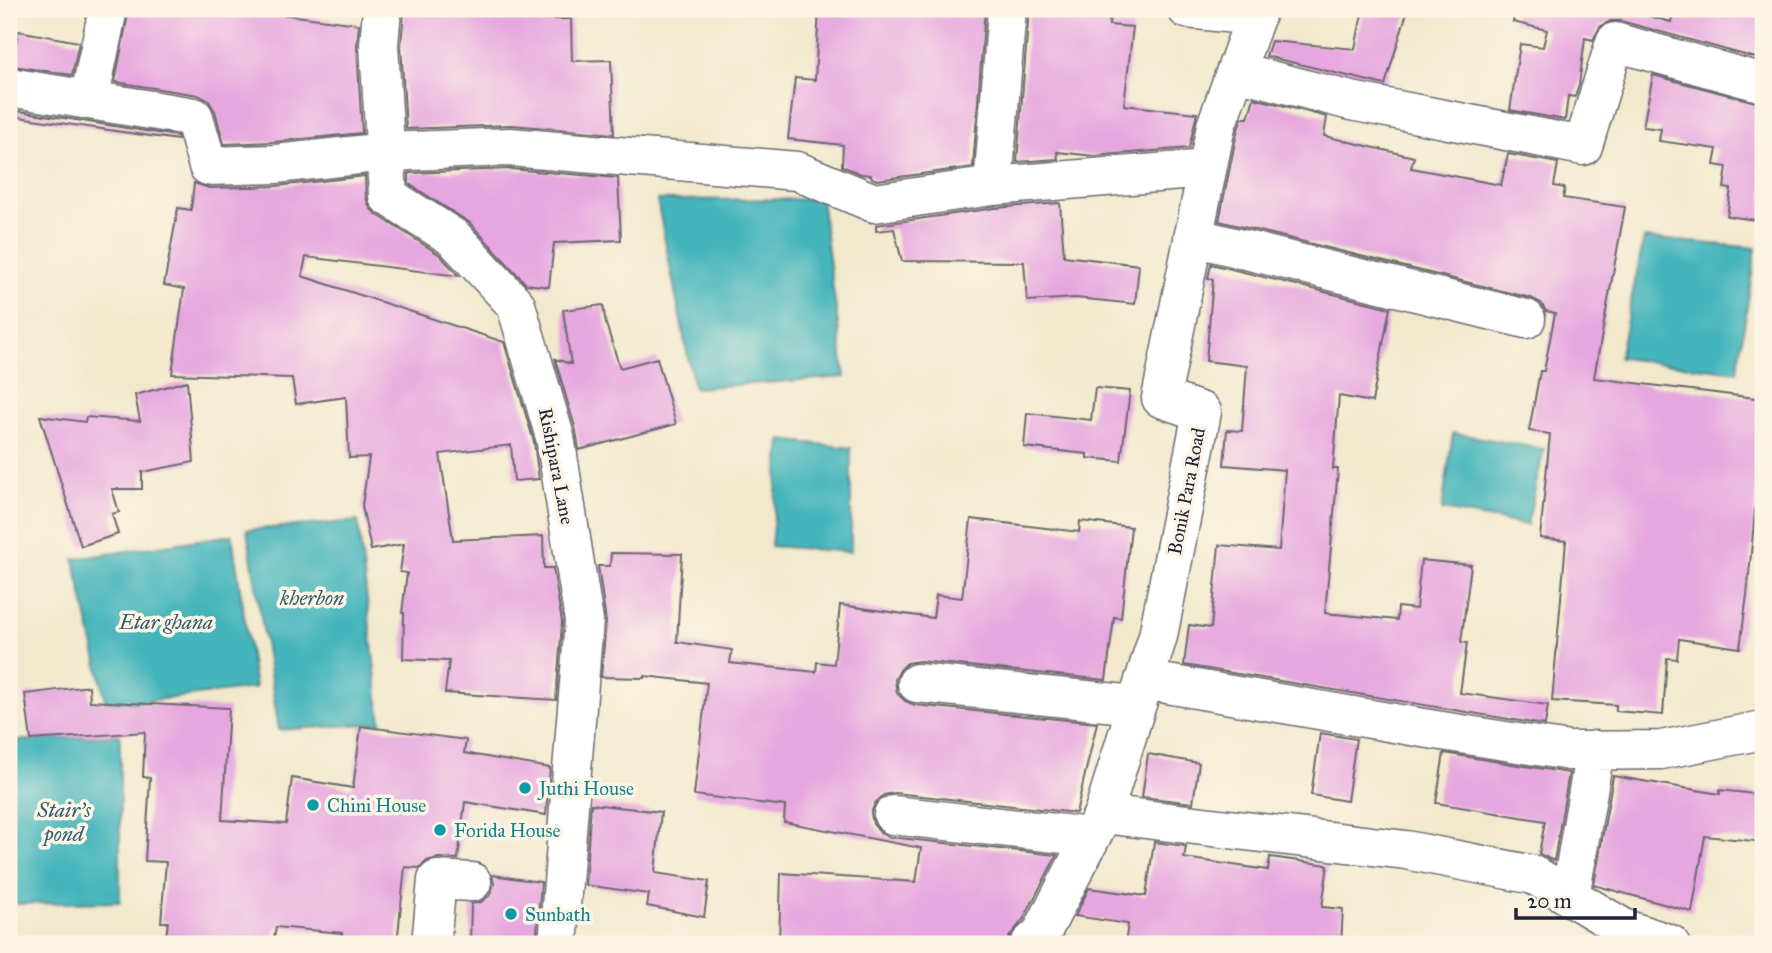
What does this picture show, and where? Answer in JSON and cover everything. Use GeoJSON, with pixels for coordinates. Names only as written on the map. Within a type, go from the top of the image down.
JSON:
{"type":"FeatureCollection","features":[{"type":"Feature","properties":{"kind":"street"},"geometry":{"type":"LineString","coordinates":[[89,100],[108,9]]}},
{"type":"Feature","properties":{"kind":"street","name":"Rishipara Lane"},"geometry":{"type":"LineString","coordinates":[[382,9],[379,45],[388,196],[454,237],[516,305],[555,437],[584,621],[558,944]]}},
{"type":"Feature","properties":{"kind":"street"},"geometry":{"type":"LineString","coordinates":[[993,186],[1007,9]]}},
{"type":"Feature","properties":{"kind":"street"},"geometry":{"type":"LineString","coordinates":[[1186,9],[1257,12]]}},
{"type":"Feature","properties":{"kind":"street","name":"Bonik Para Road"},"geometry":{"type":"LineString","coordinates":[[1030,944],[1041,934],[1097,825],[1158,636],[1202,412],[1161,398],[1216,126],[1257,12]]}},
{"type":"Feature","properties":{"kind":"street"},"geometry":{"type":"LineString","coordinates":[[1236,71],[1351,101],[1583,146],[1615,42],[1763,83]]}},
{"type":"Feature","properties":{"kind":"street"},"geometry":{"type":"LineString","coordinates":[[9,87],[194,117],[208,166],[276,164],[386,152],[510,147],[797,171],[874,203],[993,186],[1207,169]]}},
{"type":"Feature","properties":{"kind":"street"},"geometry":{"type":"LineString","coordinates":[[1194,237],[1525,319]]}},
{"type":"Feature","properties":{"kind":"street"},"geometry":{"type":"LineString","coordinates":[[917,682],[1140,692],[1569,751],[1661,750],[1763,730]]}},
{"type":"Feature","properties":{"kind":"street"},"geometry":{"type":"LineString","coordinates":[[1570,897],[1595,750]]}},
{"type":"Feature","properties":{"kind":"street"},"geometry":{"type":"LineString","coordinates":[[893,815],[1097,825],[1406,850],[1534,876],[1625,929],[1670,944]]}},
{"type":"Feature","properties":{"kind":"street"},"geometry":{"type":"LineString","coordinates":[[431,944],[437,880],[472,882]]}},
{"type":"Feature","properties":{"kind":"water"},"geometry":{"type":"Polygon","coordinates":[[[821,199],[845,377],[694,388],[657,200],[821,199]]]}},
{"type":"Feature","properties":{"kind":"water"},"geometry":{"type":"Polygon","coordinates":[[[1644,238],[1756,248],[1737,372],[1619,358],[1644,238]]]}},
{"type":"Feature","properties":{"kind":"water"},"geometry":{"type":"Polygon","coordinates":[[[1453,433],[1544,449],[1527,525],[1442,510],[1453,433]]]}},
{"type":"Feature","properties":{"kind":"water"},"geometry":{"type":"Polygon","coordinates":[[[781,440],[851,448],[851,552],[771,546],[781,440]]]}},
{"type":"Feature","properties":{"kind":"water","name":"kherbon"},"geometry":{"type":"Polygon","coordinates":[[[358,521],[381,723],[279,730],[247,530],[358,521]]]}},
{"type":"Feature","properties":{"kind":"water","name":"Etar ghana"},"geometry":{"type":"Polygon","coordinates":[[[232,535],[255,688],[107,706],[74,559],[232,535]]]}},
{"type":"Feature","properties":{"kind":"water","name":"Stair's pond"},"geometry":{"type":"Polygon","coordinates":[[[120,735],[120,902],[9,904],[9,741],[120,735]]]}},
{"type":"Feature","properties":{"kind":"building"},"geometry":{"type":"Polygon","coordinates":[[[129,9],[240,9],[359,24],[357,46],[362,133],[224,144],[215,111],[208,100],[198,95],[115,82],[129,9]]]}},
{"type":"Feature","properties":{"kind":"building"},"geometry":{"type":"Polygon","coordinates":[[[819,9],[985,9],[973,167],[877,180],[871,175],[842,166],[843,145],[788,139],[795,78],[815,80],[819,9]]]}},
{"type":"Feature","properties":{"kind":"building"},"geometry":{"type":"Polygon","coordinates":[[[1029,9],[1111,9],[1109,25],[1133,27],[1124,105],[1197,113],[1189,148],[1094,156],[1057,152],[1058,159],[1017,162],[1029,9]]]}},
{"type":"Feature","properties":{"kind":"building"},"geometry":{"type":"Polygon","coordinates":[[[1363,9],[1408,9],[1385,85],[1266,56],[1271,41],[1355,49],[1363,9]]]}},
{"type":"Feature","properties":{"kind":"building"},"geometry":{"type":"Polygon","coordinates":[[[1515,9],[1622,9],[1671,22],[1675,9],[1763,9],[1763,60],[1621,21],[1610,21],[1600,27],[1593,40],[1585,38],[1579,85],[1575,97],[1568,96],[1565,120],[1510,110],[1520,44],[1543,47],[1547,30],[1513,22],[1515,9]]]}},
{"type":"Feature","properties":{"kind":"building"},"geometry":{"type":"Polygon","coordinates":[[[538,11],[538,19],[571,19],[572,61],[611,60],[614,134],[512,125],[406,129],[401,45],[404,12],[538,11]]]}},
{"type":"Feature","properties":{"kind":"building"},"geometry":{"type":"Polygon","coordinates":[[[18,31],[79,42],[72,75],[13,66],[18,31]]]}},
{"type":"Feature","properties":{"kind":"building"},"geometry":{"type":"Polygon","coordinates":[[[1653,75],[1763,104],[1763,221],[1727,216],[1731,189],[1724,188],[1727,167],[1714,165],[1717,149],[1659,141],[1661,129],[1643,127],[1653,75]]]}},
{"type":"Feature","properties":{"kind":"building"},"geometry":{"type":"Polygon","coordinates":[[[1254,98],[1327,117],[1324,136],[1414,157],[1411,168],[1501,185],[1508,154],[1558,163],[1554,186],[1565,188],[1563,198],[1625,207],[1594,378],[1763,399],[1763,471],[1759,470],[1740,648],[1679,639],[1677,659],[1667,658],[1663,715],[1616,711],[1616,705],[1552,701],[1566,541],[1540,538],[1550,434],[1529,431],[1540,371],[1544,371],[1555,313],[1546,311],[1541,303],[1531,298],[1219,221],[1237,132],[1242,118],[1248,118],[1254,98]]]}},
{"type":"Feature","properties":{"kind":"building"},"geometry":{"type":"Polygon","coordinates":[[[19,111],[177,136],[178,140],[18,117],[19,111]]]}},
{"type":"Feature","properties":{"kind":"building"},"geometry":{"type":"Polygon","coordinates":[[[510,169],[618,178],[621,240],[554,243],[549,287],[526,284],[470,223],[409,184],[409,173],[510,169]]]}},
{"type":"Feature","properties":{"kind":"building"},"geometry":{"type":"Polygon","coordinates":[[[365,176],[366,197],[370,208],[440,255],[459,276],[306,257],[302,276],[504,342],[534,442],[539,479],[514,481],[511,445],[440,454],[453,540],[543,536],[544,568],[553,568],[562,622],[556,700],[445,693],[449,661],[403,659],[402,613],[407,573],[400,572],[404,544],[371,550],[362,506],[369,457],[349,458],[346,397],[296,404],[292,378],[172,374],[184,289],[164,285],[178,208],[191,210],[194,183],[209,188],[277,186],[365,176]]]}},
{"type":"Feature","properties":{"kind":"building"},"geometry":{"type":"Polygon","coordinates":[[[1060,203],[1064,256],[1139,265],[1135,304],[1076,298],[1027,301],[1024,262],[902,261],[894,229],[876,231],[876,225],[995,208],[1060,203]]]}},
{"type":"Feature","properties":{"kind":"building"},"geometry":{"type":"Polygon","coordinates":[[[1211,264],[1390,308],[1372,402],[1339,396],[1333,469],[1338,469],[1325,613],[1397,620],[1398,607],[1416,609],[1421,560],[1471,565],[1461,642],[1467,643],[1460,693],[1548,705],[1545,725],[1184,665],[1189,625],[1211,628],[1219,545],[1279,550],[1285,470],[1224,465],[1227,430],[1242,431],[1247,366],[1206,361],[1213,279],[1208,278],[1211,264]]]}},
{"type":"Feature","properties":{"kind":"building"},"geometry":{"type":"Polygon","coordinates":[[[603,305],[620,368],[657,358],[676,424],[579,450],[555,359],[571,364],[563,310],[603,305]]]}},
{"type":"Feature","properties":{"kind":"building"},"geometry":{"type":"Polygon","coordinates":[[[187,381],[194,462],[142,472],[142,489],[112,489],[119,512],[112,514],[118,534],[81,546],[40,416],[85,422],[86,417],[140,421],[135,395],[187,381]]]}},
{"type":"Feature","properties":{"kind":"building"},"geometry":{"type":"Polygon","coordinates":[[[1095,388],[1130,391],[1121,461],[1024,447],[1027,413],[1091,420],[1095,388]]]}},
{"type":"Feature","properties":{"kind":"building"},"geometry":{"type":"Polygon","coordinates":[[[971,519],[1079,532],[1080,521],[1131,527],[1121,618],[1114,617],[1106,680],[919,661],[907,663],[895,680],[897,693],[905,701],[915,705],[1097,723],[1076,813],[895,793],[884,795],[875,803],[871,813],[873,824],[881,833],[890,837],[1057,855],[1023,920],[1009,937],[1009,944],[779,944],[781,873],[916,882],[921,848],[784,822],[785,806],[694,795],[707,683],[645,676],[601,677],[606,622],[598,566],[610,566],[611,553],[682,554],[677,642],[732,650],[730,663],[816,672],[817,662],[834,664],[840,605],[933,618],[936,595],[962,598],[971,519]]]}},
{"type":"Feature","properties":{"kind":"building"},"geometry":{"type":"Polygon","coordinates":[[[89,686],[90,701],[229,708],[222,820],[286,824],[292,778],[353,788],[361,726],[466,740],[464,753],[550,768],[546,815],[465,802],[458,859],[438,858],[427,861],[419,868],[405,867],[397,944],[341,944],[342,933],[276,927],[273,944],[165,944],[168,922],[161,922],[166,862],[145,861],[150,778],[143,777],[145,732],[31,740],[25,694],[89,686]]]}},
{"type":"Feature","properties":{"kind":"building"},"geometry":{"type":"Polygon","coordinates":[[[1320,733],[1356,739],[1347,801],[1311,795],[1320,733]]]}},
{"type":"Feature","properties":{"kind":"building"},"geometry":{"type":"Polygon","coordinates":[[[1444,753],[1569,773],[1554,861],[1539,854],[1545,821],[1436,803],[1444,753]]]}},
{"type":"Feature","properties":{"kind":"building"},"geometry":{"type":"Polygon","coordinates":[[[1148,754],[1199,763],[1193,803],[1142,797],[1148,754]]]}},
{"type":"Feature","properties":{"kind":"building"},"geometry":{"type":"Polygon","coordinates":[[[1613,776],[1720,794],[1720,790],[1763,795],[1763,842],[1705,836],[1692,912],[1594,885],[1613,776]]]}},
{"type":"Feature","properties":{"kind":"building"},"geometry":{"type":"Polygon","coordinates":[[[591,804],[661,812],[655,873],[709,881],[704,917],[647,906],[649,894],[585,885],[591,804]]]}},
{"type":"Feature","properties":{"kind":"building"},"geometry":{"type":"Polygon","coordinates":[[[1154,842],[1186,846],[1184,858],[1268,870],[1270,857],[1328,865],[1322,907],[1343,909],[1341,944],[1125,944],[1128,924],[1075,916],[1089,888],[1146,896],[1154,842]]]}},
{"type":"Feature","properties":{"kind":"building","name":"Sunbath"},"geometry":{"type":"Polygon","coordinates":[[[492,875],[541,882],[536,944],[470,944],[471,904],[481,902],[490,895],[494,884],[492,875]]]}},
{"type":"Feature","properties":{"kind":"place","name":"Juthi House"},"geometry":{"type":"Point","coordinates":[525,788]}},
{"type":"Feature","properties":{"kind":"place","name":"Chini House"},"geometry":{"type":"Point","coordinates":[313,805]}},
{"type":"Feature","properties":{"kind":"place","name":"Forida House"},"geometry":{"type":"Point","coordinates":[440,830]}},
{"type":"Feature","properties":{"kind":"place","name":"Sunbath"},"geometry":{"type":"Point","coordinates":[511,914]}}]}
